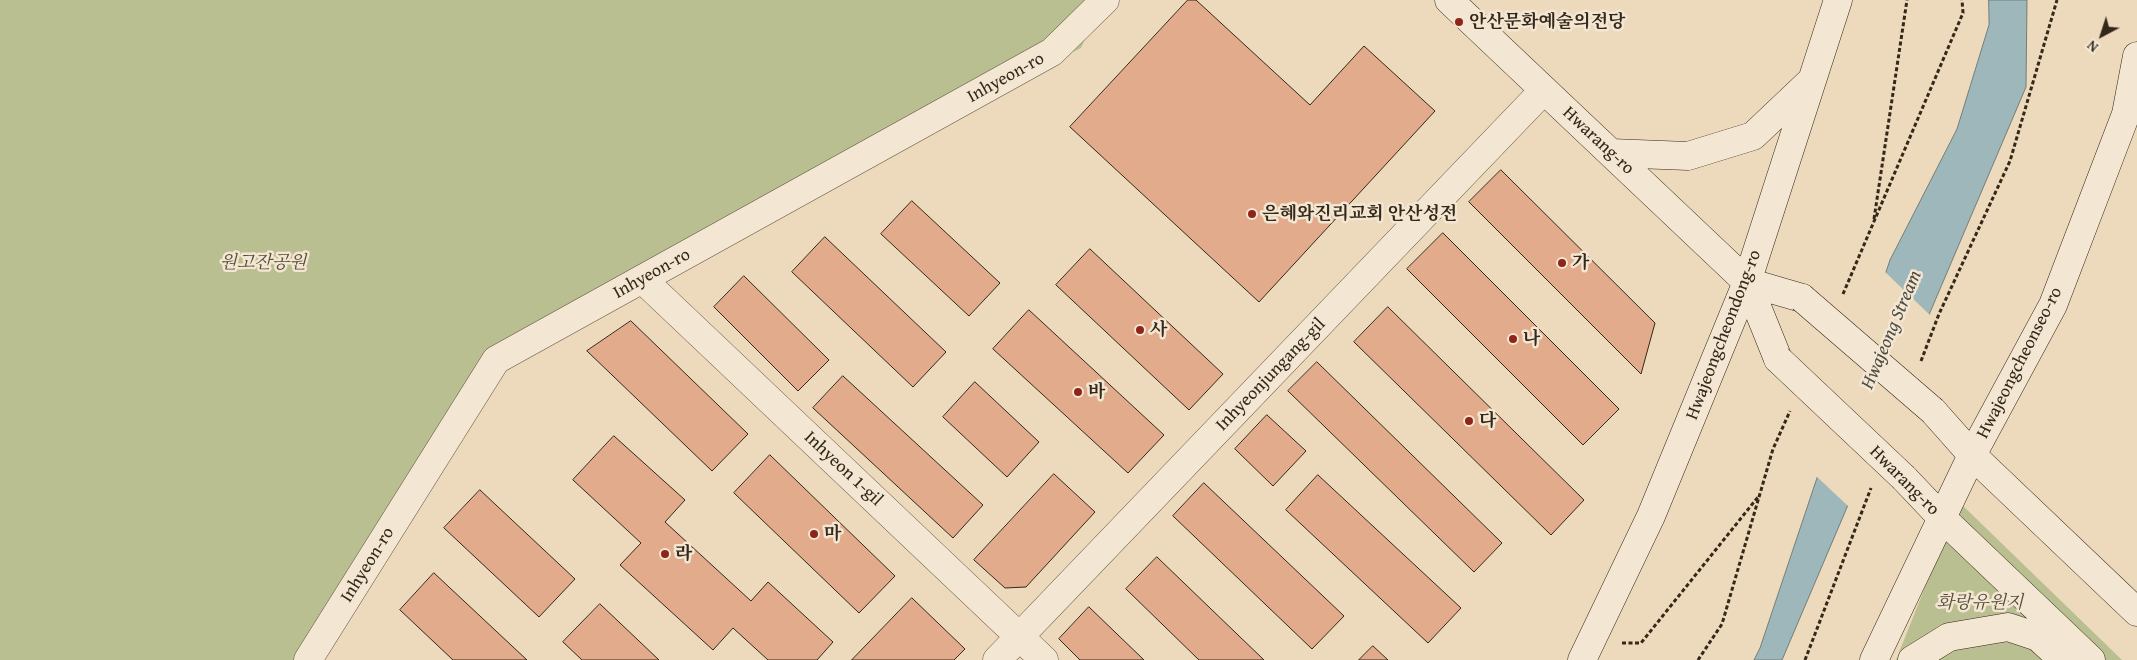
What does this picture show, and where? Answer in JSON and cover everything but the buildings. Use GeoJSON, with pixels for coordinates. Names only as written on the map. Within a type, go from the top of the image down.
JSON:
{"type":"FeatureCollection","features":[{"type":"Feature","properties":{"kind":"street","name":"Inhyeon-ro"},"geometry":{"type":"LineString","coordinates":[[308,660],[496,360],[1052,52],[1105,0]]}},
{"type":"Feature","properties":{"kind":"street","name":"Hwarang-ro"},"geometry":{"type":"LineString","coordinates":[[1449,0],[1747,282],[1778,359],[1904,478],[1942,518],[2091,660]]}},
{"type":"Feature","properties":{"kind":"street","name":"Hwajeongcheondong-ro"},"geometry":{"type":"LineString","coordinates":[[1586,652],[1651,516],[1747,282],[1838,0]]}},
{"type":"Feature","properties":{"kind":"street","name":"Hwajeongcheonseo-ro"},"geometry":{"type":"LineString","coordinates":[[1874,660],[1972,455],[2053,304],[2126,114],[2137,56]]}},
{"type":"Feature","properties":{"kind":"street"},"geometry":{"type":"LineString","coordinates":[[1611,153],[1688,156],[1754,136],[1812,80]]}},
{"type":"Feature","properties":{"kind":"street","name":"Inhyeonjungang-gil"},"geometry":{"type":"LineString","coordinates":[[997,660],[1544,90]]}},
{"type":"Feature","properties":{"kind":"street","name":"Inhyeon 1-gil"},"geometry":{"type":"LineString","coordinates":[[642,279],[1044,660]]}},
{"type":"Feature","properties":{"kind":"street","name":"Hwarang-ro"},"geometry":{"type":"LineString","coordinates":[[1747,282],[1802,298],[1933,411],[1972,455],[2137,612]]}},
{"type":"Feature","properties":{"kind":"street"},"geometry":{"type":"LineString","coordinates":[[1912,660],[1949,637],[2008,627],[2038,637],[2063,660]]}},
{"type":"Feature","properties":{"kind":"path"},"geometry":{"type":"LineString","coordinates":[[1873,226],[1908,0]]}},
{"type":"Feature","properties":{"kind":"path"},"geometry":{"type":"LineString","coordinates":[[1918,370],[1939,314],[2010,161],[2057,0]]}},
{"type":"Feature","properties":{"kind":"path"},"geometry":{"type":"LineString","coordinates":[[1805,660],[1874,480]]}},
{"type":"Feature","properties":{"kind":"path"},"geometry":{"type":"LineString","coordinates":[[1586,652],[1640,643],[1760,494]]}},
{"type":"Feature","properties":{"kind":"green space","name":"원고잔공원"},"geometry":{"type":"Polygon","coordinates":[[[0,0],[1102,0],[1081,48],[1012,81],[510,364],[320,660],[0,660],[0,0]]]}},
{"type":"Feature","properties":{"kind":"green space","name":"화랑유원지"},"geometry":{"type":"Polygon","coordinates":[[[1959,502],[2122,660],[1896,660],[1959,502]]]}},
{"type":"Feature","properties":{"kind":"water","name":"Hwajeong Stream"},"geometry":{"type":"Polygon","coordinates":[[[1989,0],[2027,0],[2026,87],[1782,660],[1754,660],[1760,648],[1890,260],[1957,129],[1989,25],[1989,0]]]}},
{"type":"Feature","properties":{"kind":"pier"},"geometry":{"type":"Polygon","coordinates":[[[1884,271],[1931,316],[1849,507],[1815,475],[1884,271]]]}},
{"type":"Feature","properties":{"kind":"place","name":"안산문화예술의전당"},"geometry":{"type":"Point","coordinates":[1459,22]}},
{"type":"Feature","properties":{"kind":"place","name":"은혜와진리교회 안산성전"},"geometry":{"type":"Point","coordinates":[1252,214]}},
{"type":"Feature","properties":{"kind":"place","name":"가"},"geometry":{"type":"Point","coordinates":[1562,263]}},
{"type":"Feature","properties":{"kind":"place","name":"사"},"geometry":{"type":"Point","coordinates":[1140,330]}},
{"type":"Feature","properties":{"kind":"place","name":"나"},"geometry":{"type":"Point","coordinates":[1513,339]}},
{"type":"Feature","properties":{"kind":"place","name":"바"},"geometry":{"type":"Point","coordinates":[1078,392]}},
{"type":"Feature","properties":{"kind":"place","name":"다"},"geometry":{"type":"Point","coordinates":[1469,421]}},
{"type":"Feature","properties":{"kind":"place","name":"마"},"geometry":{"type":"Point","coordinates":[814,534]}},
{"type":"Feature","properties":{"kind":"place","name":"라"},"geometry":{"type":"Point","coordinates":[665,554]}}]}
